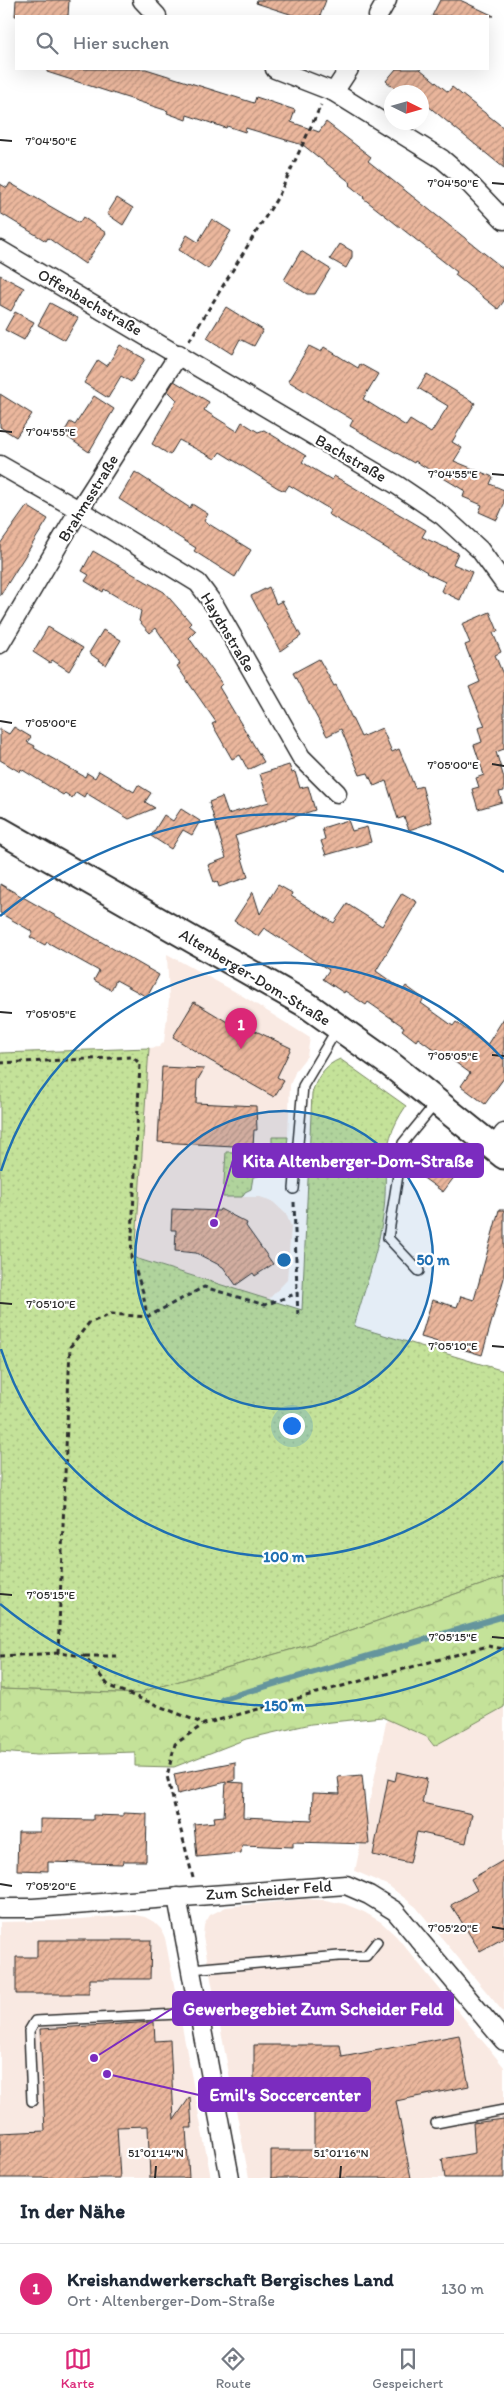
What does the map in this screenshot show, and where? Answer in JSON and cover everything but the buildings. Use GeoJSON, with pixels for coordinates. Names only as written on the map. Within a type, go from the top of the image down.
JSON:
{"type":"FeatureCollection","features":[{"type":"Feature","properties":{"kind":"main road","name":"Altenberger-Dom-Straße"},"geometry":{"type":"LineString","coordinates":[[0,830],[307,1005],[501,1146]]}},
{"type":"Feature","properties":{"kind":"street"},"geometry":{"type":"LineString","coordinates":[[142,0],[156,15]]}},
{"type":"Feature","properties":{"kind":"street"},"geometry":{"type":"LineString","coordinates":[[379,15],[387,0]]}},
{"type":"Feature","properties":{"kind":"street"},"geometry":{"type":"LineString","coordinates":[[277,70],[334,92],[442,159],[462,176],[504,220]]}},
{"type":"Feature","properties":{"kind":"street"},"geometry":{"type":"LineString","coordinates":[[334,92],[348,70]]}},
{"type":"Feature","properties":{"kind":"street","name":"Offenbachstraße"},"geometry":{"type":"LineString","coordinates":[[0,250],[179,354]]}},
{"type":"Feature","properties":{"kind":"street","name":"Brahmsstraße"},"geometry":{"type":"LineString","coordinates":[[0,644],[80,510],[179,354]]}},
{"type":"Feature","properties":{"kind":"street","name":"Bachstraße"},"geometry":{"type":"LineString","coordinates":[[179,354],[397,485],[443,516],[480,550],[504,583]]}},
{"type":"Feature","properties":{"kind":"street","name":"Haydnstraße"},"geometry":{"type":"LineString","coordinates":[[0,465],[80,510],[198,583],[215,606],[301,757],[337,793]]}},
{"type":"Feature","properties":{"kind":"street","name":"Zum Scheider Feld"},"geometry":{"type":"LineString","coordinates":[[0,1908],[32,1908],[346,1885],[369,1895],[395,1911],[504,2041]]}},
{"type":"Feature","properties":{"kind":"street"},"geometry":{"type":"LineString","coordinates":[[176,1897],[230,2178]]}},
{"type":"Feature","properties":{"kind":"lane"},"geometry":{"type":"LineString","coordinates":[[294,1189],[303,1086],[339,1027]]}},
{"type":"Feature","properties":{"kind":"lane"},"geometry":{"type":"LineString","coordinates":[[419,1271],[388,1238],[403,1144],[438,1101]]}},
{"type":"Feature","properties":{"kind":"lane"},"geometry":{"type":"LineString","coordinates":[[190,1968],[339,1956],[366,1956],[377,1942]]}},
{"type":"Feature","properties":{"kind":"lane"},"geometry":{"type":"LineString","coordinates":[[32,2101],[29,2031],[34,2022],[199,2014]]}},
{"type":"Feature","properties":{"kind":"lane"},"geometry":{"type":"LineString","coordinates":[[436,2123],[504,2110]]}},
{"type":"Feature","properties":{"kind":"path"},"geometry":{"type":"LineString","coordinates":[[179,354],[279,196],[320,105],[334,92]]}},
{"type":"Feature","properties":{"kind":"path"},"geometry":{"type":"LineString","coordinates":[[0,1062],[132,1057],[140,1064],[131,1257],[142,1292],[147,1318]]}},
{"type":"Feature","properties":{"kind":"path"},"geometry":{"type":"LineString","coordinates":[[294,1189],[298,1319]]}},
{"type":"Feature","properties":{"kind":"path"},"geometry":{"type":"LineString","coordinates":[[58,1653],[70,1347],[89,1323],[111,1314],[147,1318],[204,1287],[265,1305],[298,1293]]}},
{"type":"Feature","properties":{"kind":"path"},"geometry":{"type":"LineString","coordinates":[[198,1895],[167,1776],[175,1744],[204,1724],[488,1646],[504,1650]]}},
{"type":"Feature","properties":{"kind":"path"},"geometry":{"type":"LineString","coordinates":[[0,1656],[58,1653],[84,1656],[119,1656]]}},
{"type":"Feature","properties":{"kind":"path"},"geometry":{"type":"LineString","coordinates":[[84,1656],[109,1686],[204,1724]]}},
{"type":"Feature","properties":{"kind":"shaded area"},"geometry":{"type":"Polygon","coordinates":[[[167,954],[241,995],[310,1038],[307,1056],[296,1070],[290,1085],[288,1137],[272,1137],[272,1149],[266,1151],[226,1152],[223,1197],[260,1197],[272,1201],[286,1214],[291,1226],[287,1280],[268,1300],[135,1258],[149,1048],[159,1047],[164,1042],[169,1000],[167,954]]]}},
{"type":"Feature","properties":{"kind":"shaded area"},"geometry":{"type":"Polygon","coordinates":[[[504,1707],[504,2013],[416,1907],[389,1886],[355,1871],[387,1718],[427,1737],[434,1746],[504,1707]]]}},
{"type":"Feature","properties":{"kind":"shaded area"},"geometry":{"type":"Polygon","coordinates":[[[305,1899],[345,1904],[381,1922],[396,1936],[504,2067],[504,2178],[249,2178],[203,1937],[204,1925],[210,1915],[226,1907],[305,1899]]]}},
{"type":"Feature","properties":{"kind":"shaded area"},"geometry":{"type":"Polygon","coordinates":[[[135,1915],[145,1917],[154,1922],[161,1929],[165,1938],[211,2178],[0,2178],[0,1922],[51,1921],[135,1915]]]}},
{"type":"Feature","properties":{"kind":"green space"},"geometry":{"type":"Polygon","coordinates":[[[149,1048],[135,1258],[302,1310],[312,1093],[316,1082],[326,1068],[340,1059],[406,1106],[396,1122],[390,1137],[387,1150],[382,1223],[373,1262],[354,1326],[504,1371],[504,1577],[311,1644],[144,1691],[144,1694],[0,1689],[0,1053],[149,1048]]]}},
{"type":"Feature","properties":{"kind":"green space"},"geometry":{"type":"Polygon","coordinates":[[[272,1137],[288,1137],[285,1152],[278,1164],[267,1173],[253,1177],[251,1189],[245,1192],[242,1197],[223,1197],[226,1152],[266,1151],[272,1149],[272,1137]]]}},
{"type":"Feature","properties":{"kind":"green space"},"geometry":{"type":"Polygon","coordinates":[[[504,1577],[504,1707],[434,1746],[427,1737],[382,1717],[311,1724],[246,1739],[174,1767],[135,1766],[135,1752],[37,1755],[0,1752],[0,1689],[144,1694],[144,1691],[311,1644],[504,1577]]]}},
{"type":"Feature","properties":{"kind":"waterway"},"geometry":{"type":"LineString","coordinates":[[223,1699],[504,1616]]}},
{"type":"Feature","properties":{"kind":"place","name":"Kreishandwerkerschaft Bergisches Land"},"geometry":{"type":"Point","coordinates":[241,1049]}},
{"type":"Feature","properties":{"kind":"place","name":"Kita Altenberger-Dom-Straße"},"geometry":{"type":"Point","coordinates":[214,1223]}},
{"type":"Feature","properties":{"kind":"place","name":"Gewerbegebiet Zum Scheider Feld"},"geometry":{"type":"Point","coordinates":[94,2058]}},
{"type":"Feature","properties":{"kind":"place","name":"Emil's Soccercenter"},"geometry":{"type":"Point","coordinates":[107,2074]}}]}
